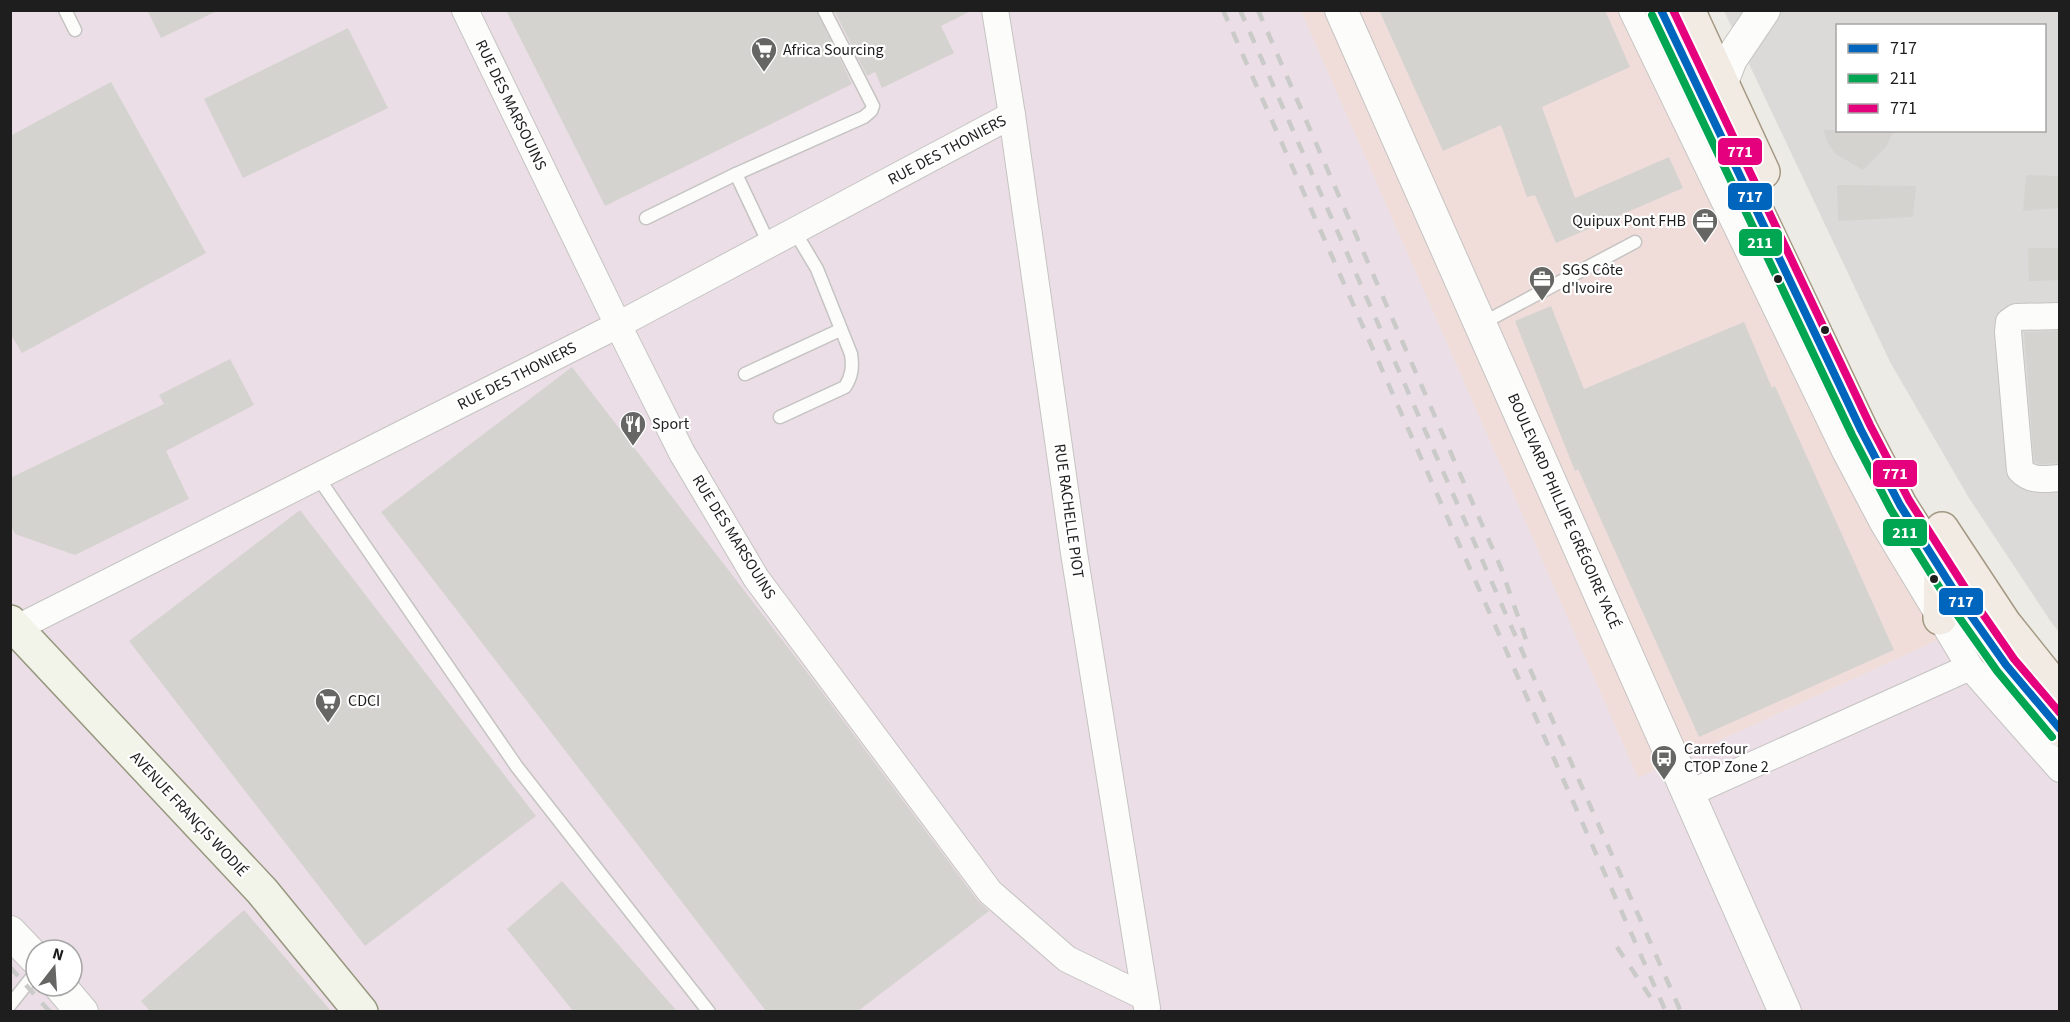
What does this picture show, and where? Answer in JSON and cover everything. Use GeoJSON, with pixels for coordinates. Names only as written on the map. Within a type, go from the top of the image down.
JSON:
{"type":"FeatureCollection","features":[{"type":"Feature","properties":{"kind":"main road"},"geometry":{"type":"LineString","coordinates":[[1661,10],[1861,430],[1900,505],[1960,600],[2006,665],[2060,730]]}},
{"type":"Feature","properties":{"kind":"main road"},"geometry":{"type":"LineString","coordinates":[[1688,10],[1880,423],[1920,496],[2004,623],[2060,693]]}},
{"type":"Feature","properties":{"kind":"main road"},"geometry":{"type":"LineString","coordinates":[[1940,618],[1941,567]]}},
{"type":"Feature","properties":{"kind":"main road","name":"AVENUE FRANÇIS WODIÉ"},"geometry":{"type":"LineString","coordinates":[[14,625],[262,891],[361,1011]]}},
{"type":"Feature","properties":{"kind":"street","name":"RUE DES MARSOUINS"},"geometry":{"type":"LineString","coordinates":[[465,10],[682,453],[756,578],[990,892],[1067,959],[1146,1004]]}},
{"type":"Feature","properties":{"kind":"street","name":"RUE RACHELLE PIOT"},"geometry":{"type":"LineString","coordinates":[[995,10],[1074,554],[1146,1004]]}},
{"type":"Feature","properties":{"kind":"street","name":"BOULEVARD PHILLIPE GRÉGOIRE YACÉ"},"geometry":{"type":"LineString","coordinates":[[1341,10],[1785,1011]]}},
{"type":"Feature","properties":{"kind":"street"},"geometry":{"type":"LineString","coordinates":[[1632,10],[1845,451],[1883,523],[1970,667],[2060,769]]}},
{"type":"Feature","properties":{"kind":"street"},"geometry":{"type":"LineString","coordinates":[[1722,82],[1731,59],[1764,10]]}},
{"type":"Feature","properties":{"kind":"street","name":"RUE DES THONIERS"},"geometry":{"type":"LineString","coordinates":[[14,625],[618,325],[1012,115]]}},
{"type":"Feature","properties":{"kind":"street"},"geometry":{"type":"LineString","coordinates":[[2060,316],[2016,317],[2009,322],[2008,332],[2020,470],[2026,477],[2038,480],[2060,478]]}},
{"type":"Feature","properties":{"kind":"street"},"geometry":{"type":"LineString","coordinates":[[1690,793],[1970,667]]}},
{"type":"Feature","properties":{"kind":"street"},"geometry":{"type":"LineString","coordinates":[[10,933],[24,947]]}},
{"type":"Feature","properties":{"kind":"street"},"geometry":{"type":"LineString","coordinates":[[71,998],[82,1011]]}},
{"type":"Feature","properties":{"kind":"lane"},"geometry":{"type":"LineString","coordinates":[[65,10],[75,30]]}},
{"type":"Feature","properties":{"kind":"lane"},"geometry":{"type":"LineString","coordinates":[[646,218],[736,174],[864,117],[871,111],[873,105],[824,10]]}},
{"type":"Feature","properties":{"kind":"lane"},"geometry":{"type":"LineString","coordinates":[[736,174],[770,246]]}},
{"type":"Feature","properties":{"kind":"lane"},"geometry":{"type":"LineString","coordinates":[[780,417],[845,387],[853,366],[851,354],[817,269],[795,232]]}},
{"type":"Feature","properties":{"kind":"lane"},"geometry":{"type":"LineString","coordinates":[[1481,324],[1635,242]]}},
{"type":"Feature","properties":{"kind":"lane"},"geometry":{"type":"LineString","coordinates":[[745,374],[840,330]]}},
{"type":"Feature","properties":{"kind":"lane"},"geometry":{"type":"LineString","coordinates":[[317,476],[517,767],[709,1011]]}},
{"type":"Feature","properties":{"kind":"lane"},"geometry":{"type":"LineString","coordinates":[[10,1005],[24,987]]}},
{"type":"Feature","properties":{"kind":"shaded area"},"geometry":{"type":"Polygon","coordinates":[[[10,11],[1301,11],[1638,778],[1940,639],[1968,684],[2059,784],[2059,1011],[11,1011],[10,11]]]}},
{"type":"Feature","properties":{"kind":"shaded area"},"geometry":{"type":"Polygon","coordinates":[[[1301,11],[1620,11],[1940,639],[1638,778],[1301,11]]]}},
{"type":"Feature","properties":{"kind":"shaded area"},"geometry":{"type":"Polygon","coordinates":[[[1724,11],[2059,11],[2059,632],[1969,498],[1890,362],[1724,11]]]}},
{"type":"Feature","properties":{"kind":"building"},"geometry":{"type":"Polygon","coordinates":[[[147,10],[219,10],[161,38],[147,10]]]}},
{"type":"Feature","properties":{"kind":"building"},"geometry":{"type":"Polygon","coordinates":[[[506,10],[816,10],[852,84],[605,206],[506,10]]]}},
{"type":"Feature","properties":{"kind":"building"},"geometry":{"type":"Polygon","coordinates":[[[834,10],[973,10],[941,26],[954,53],[882,88],[875,72],[867,76],[834,10]]]}},
{"type":"Feature","properties":{"kind":"building"},"geometry":{"type":"Polygon","coordinates":[[[1379,10],[1605,10],[1630,67],[1542,107],[1575,198],[1669,157],[1683,188],[1556,243],[1535,195],[1527,197],[1501,125],[1443,151],[1379,10]]]}},
{"type":"Feature","properties":{"kind":"building"},"geometry":{"type":"Polygon","coordinates":[[[348,28],[388,108],[243,178],[204,99],[348,28]]]}},
{"type":"Feature","properties":{"kind":"building"},"geometry":{"type":"Polygon","coordinates":[[[111,82],[206,253],[22,353],[10,333],[10,136],[111,82]]]}},
{"type":"Feature","properties":{"kind":"building"},"geometry":{"type":"Polygon","coordinates":[[[1823,130],[1893,132],[1886,147],[1863,170],[1836,154],[1829,145],[1823,130]]]}},
{"type":"Feature","properties":{"kind":"building"},"geometry":{"type":"Polygon","coordinates":[[[2026,175],[2060,176],[2060,208],[2023,211],[2026,175]]]}},
{"type":"Feature","properties":{"kind":"building"},"geometry":{"type":"Polygon","coordinates":[[[1837,185],[1916,186],[1913,217],[1838,221],[1837,185]]]}},
{"type":"Feature","properties":{"kind":"building"},"geometry":{"type":"Polygon","coordinates":[[[2028,248],[2060,248],[2060,280],[2029,281],[2028,248]]]}},
{"type":"Feature","properties":{"kind":"building"},"geometry":{"type":"Polygon","coordinates":[[[1551,306],[1584,389],[1744,322],[1772,388],[1775,386],[1894,650],[1699,737],[1578,469],[1575,471],[1515,321],[1551,306]]]}},
{"type":"Feature","properties":{"kind":"building"},"geometry":{"type":"Polygon","coordinates":[[[2060,331],[2060,463],[2040,464],[2034,462],[2024,332],[2060,331]]]}},
{"type":"Feature","properties":{"kind":"building"},"geometry":{"type":"Polygon","coordinates":[[[230,359],[254,405],[166,451],[189,499],[75,555],[15,534],[10,523],[10,478],[164,404],[159,395],[230,359]]]}},
{"type":"Feature","properties":{"kind":"building"},"geometry":{"type":"Polygon","coordinates":[[[572,367],[810,676],[978,901],[989,911],[858,1011],[766,1011],[381,512],[572,367]]]}},
{"type":"Feature","properties":{"kind":"building"},"geometry":{"type":"Polygon","coordinates":[[[300,510],[536,816],[365,946],[129,641],[300,510]]]}},
{"type":"Feature","properties":{"kind":"building"},"geometry":{"type":"Polygon","coordinates":[[[562,881],[677,1011],[573,1011],[507,929],[562,881]]]}},
{"type":"Feature","properties":{"kind":"building"},"geometry":{"type":"Polygon","coordinates":[[[244,910],[331,1011],[150,1011],[141,1001],[244,910]]]}},
{"type":"Feature","properties":{"kind":"railway"},"geometry":{"type":"LineString","coordinates":[[1223,10],[1666,1012]]}},
{"type":"Feature","properties":{"kind":"railway"},"geometry":{"type":"LineString","coordinates":[[1240,10],[1681,1012]]}},
{"type":"Feature","properties":{"kind":"railway"},"geometry":{"type":"LineString","coordinates":[[1258,10],[1501,568],[1529,648]]}},
{"type":"Feature","properties":{"kind":"railway"},"geometry":{"type":"LineString","coordinates":[[1617,947],[1657,1007]]}},
{"type":"Feature","properties":{"kind":"railway"},"geometry":{"type":"LineString","coordinates":[[10,967],[50,1012]]}},
{"type":"Feature","properties":{"kind":"transit line","name":"717"},"geometry":{"type":"LineString","coordinates":[[1661,10],[1861,430],[1900,505],[1960,600],[2006,665],[2060,729]]}},
{"type":"Feature","properties":{"kind":"transit line","name":"771"},"geometry":{"type":"LineString","coordinates":[[1673,10],[1870,425],[1909,500],[2014,659],[2060,713]]}},
{"type":"Feature","properties":{"kind":"transit line","name":"211"},"geometry":{"type":"LineString","coordinates":[[1652,15],[1852,435],[1891,510],[1951,606],[1997,671],[2052,737]]}},
{"type":"Feature","properties":{"kind":"place","name":"Africa Sourcing"},"geometry":{"type":"Point","coordinates":[764,73]}},
{"type":"Feature","properties":{"kind":"place","name":"Quipux Pont FHB"},"geometry":{"type":"Point","coordinates":[1705,244]}},
{"type":"Feature","properties":{"kind":"place","name":"SGS Côte d'Ivoire"},"geometry":{"type":"Point","coordinates":[1542,302]}},
{"type":"Feature","properties":{"kind":"place","name":"Sport"},"geometry":{"type":"Point","coordinates":[633,447]}},
{"type":"Feature","properties":{"kind":"place","name":"CDCI"},"geometry":{"type":"Point","coordinates":[328,724]}},
{"type":"Feature","properties":{"kind":"place","name":"Carrefour CTOP Zone 2"},"geometry":{"type":"Point","coordinates":[1664,781]}}]}
